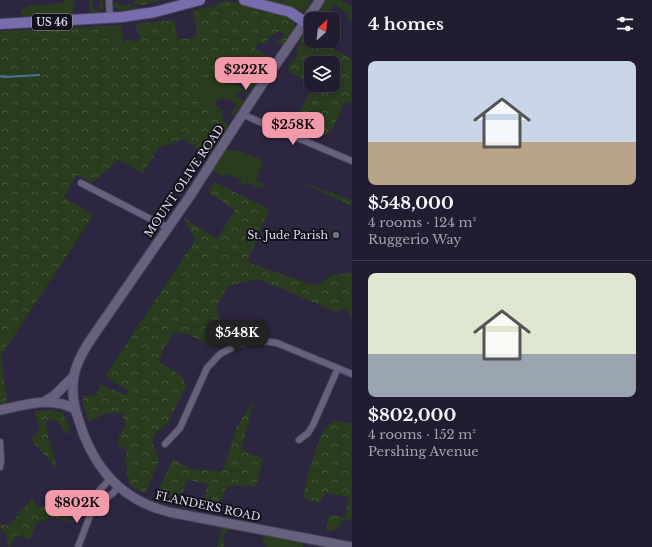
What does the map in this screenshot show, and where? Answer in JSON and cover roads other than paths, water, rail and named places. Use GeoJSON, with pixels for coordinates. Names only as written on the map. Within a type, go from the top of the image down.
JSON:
{"type":"FeatureCollection","features":[{"type":"Feature","properties":{"kind":"main road","name":"US 46"},"geometry":{"type":"LineString","coordinates":[[0,24],[110,19],[155,12],[200,0]]}},
{"type":"Feature","properties":{"kind":"main road"},"geometry":{"type":"LineString","coordinates":[[244,0],[290,12],[304,21]]}},
{"type":"Feature","properties":{"kind":"main road","name":"MOUNT OLIVE ROAD"},"geometry":{"type":"LineString","coordinates":[[312,12],[320,0]]}},
{"type":"Feature","properties":{"kind":"main road","name":"MOUNT OLIVE ROAD"},"geometry":{"type":"LineString","coordinates":[[73,395],[73,377],[86,346],[208,170],[243,114],[304,23]]}},
{"type":"Feature","properties":{"kind":"main road","name":"MOUNT OLIVE ROAD"},"geometry":{"type":"LineString","coordinates":[[44,402],[55,395],[73,377]]}},
{"type":"Feature","properties":{"kind":"main road","name":"FLANDERS ROAD"},"geometry":{"type":"LineString","coordinates":[[73,395],[75,409],[89,449],[110,479],[118,487],[142,502],[163,510],[352,547]]}},
{"type":"Feature","properties":{"kind":"main road","name":"MOUNT OLIVE ROAD"},"geometry":{"type":"LineString","coordinates":[[0,410],[44,402],[60,403],[75,409]]}},
{"type":"Feature","properties":{"kind":"street"},"geometry":{"type":"LineString","coordinates":[[108,0],[110,19]]}},
{"type":"Feature","properties":{"kind":"street"},"geometry":{"type":"LineString","coordinates":[[243,114],[352,161]]}},
{"type":"Feature","properties":{"kind":"street"},"geometry":{"type":"LineString","coordinates":[[81,183],[168,228]]}},
{"type":"Feature","properties":{"kind":"street"},"geometry":{"type":"LineString","coordinates":[[165,444],[179,430],[207,368],[220,354],[243,342],[257,340],[277,342],[352,374]]}},
{"type":"Feature","properties":{"kind":"street"},"geometry":{"type":"LineString","coordinates":[[299,440],[308,433],[313,425],[338,368]]}},
{"type":"Feature","properties":{"kind":"street"},"geometry":{"type":"LineString","coordinates":[[0,442],[0,467]]}},
{"type":"Feature","properties":{"kind":"street"},"geometry":{"type":"LineString","coordinates":[[78,547],[93,508],[94,500],[110,479]]}},
{"type":"Feature","properties":{"kind":"street"},"geometry":{"type":"LineString","coordinates":[[93,508],[113,493],[118,487]]}},
{"type":"Feature","properties":{"kind":"waterway"},"geometry":{"type":"LineString","coordinates":[[0,76],[39,75]]}},
{"type":"Feature","properties":{"kind":"place","name":"St. Jude Parish"},"geometry":{"type":"Point","coordinates":[336,235]}}]}
